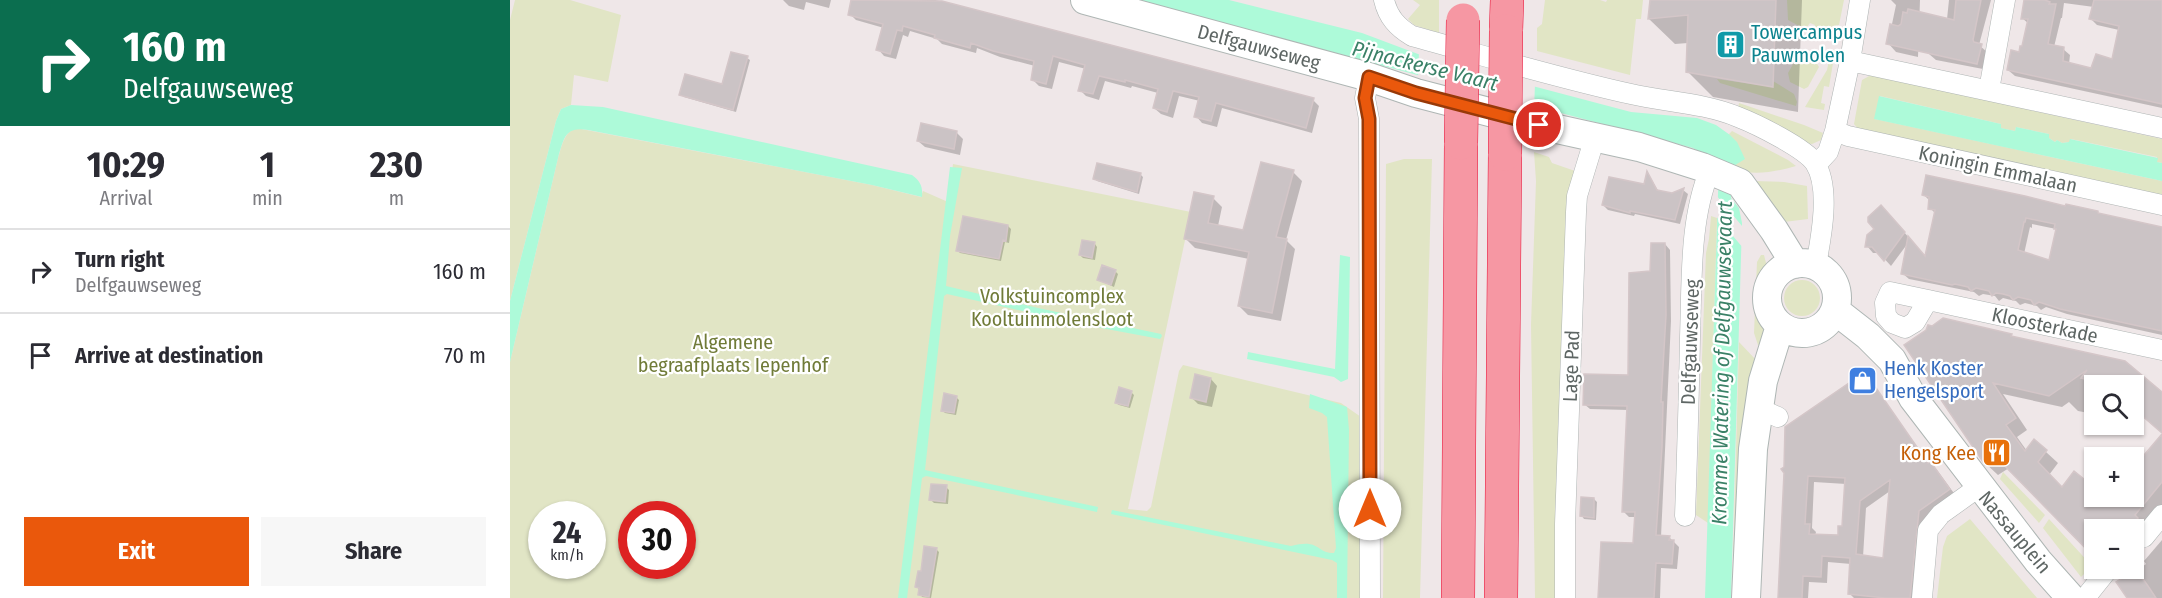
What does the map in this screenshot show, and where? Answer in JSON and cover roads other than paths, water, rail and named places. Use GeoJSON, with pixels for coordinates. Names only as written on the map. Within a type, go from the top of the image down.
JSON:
{"type":"FeatureCollection","features":[{"type":"Feature","properties":{"kind":"highway"},"geometry":{"type":"LineString","coordinates":[[1457,591],[1464,10]]}},
{"type":"Feature","properties":{"kind":"highway"},"geometry":{"type":"LineString","coordinates":[[1501,598],[1506,15]]}},
{"type":"Feature","properties":{"kind":"highway"},"geometry":{"type":"LineString","coordinates":[[1501,561],[1508,598]]}},
{"type":"Feature","properties":{"kind":"street","name":"Delfgauwseweg"},"geometry":{"type":"LineString","coordinates":[[1085,0],[1369,77],[1416,93],[1539,125],[1650,150],[1720,174],[1701,195],[1693,256],[1685,516]]}},
{"type":"Feature","properties":{"kind":"street"},"geometry":{"type":"LineString","coordinates":[[1816,165],[1828,152],[1835,131],[1851,61],[1860,0]]}},
{"type":"Feature","properties":{"kind":"street"},"geometry":{"type":"LineString","coordinates":[[1989,90],[2005,0]]}},
{"type":"Feature","properties":{"kind":"street"},"geometry":{"type":"LineString","coordinates":[[1387,9],[1400,29],[1412,36],[1610,89],[1713,109],[1738,117],[1806,153],[1816,165],[1822,187],[1822,236],[1797,267],[1769,285],[1767,294],[1769,311],[1811,324],[1868,336],[1892,360],[1913,398],[1980,486]]}},
{"type":"Feature","properties":{"kind":"street"},"geometry":{"type":"LineString","coordinates":[[1851,61],[2162,128]]}},
{"type":"Feature","properties":{"kind":"street"},"geometry":{"type":"LineString","coordinates":[[1369,77],[1365,98],[1369,130],[1370,598]]}},
{"type":"Feature","properties":{"kind":"street","name":"Koningin Emmalaan"},"geometry":{"type":"LineString","coordinates":[[1835,131],[1848,136],[2162,205]]}},
{"type":"Feature","properties":{"kind":"street","name":"Lage Pad"},"geometry":{"type":"LineString","coordinates":[[1565,598],[1565,524],[1577,196],[1595,136]]}},
{"type":"Feature","properties":{"kind":"street"},"geometry":{"type":"LineString","coordinates":[[1720,174],[1740,183],[1755,206],[1762,236],[1797,267],[1826,272],[1834,281],[1838,299],[1811,324],[1763,381],[1769,412],[1753,449],[1746,598]]}},
{"type":"Feature","properties":{"kind":"street","name":"Kloosterkade"},"geometry":{"type":"LineString","coordinates":[[1928,300],[2162,350]]}},
{"type":"Feature","properties":{"kind":"street","name":"Nassauplein"},"geometry":{"type":"LineString","coordinates":[[1922,598],[1928,530],[1941,514],[1980,486],[2038,561],[2071,598]]}},
{"type":"Feature","properties":{"kind":"street"},"geometry":{"type":"LineString","coordinates":[[2144,537],[2162,515]]}},
{"type":"Feature","properties":{"kind":"street"},"geometry":{"type":"LineString","coordinates":[[2085,598],[2100,579]]}},
{"type":"Feature","properties":{"kind":"water"},"geometry":{"type":"Polygon","coordinates":[[[1134,0],[1229,0],[1362,33],[1434,60],[1631,112],[1697,118],[1716,125],[1737,142],[1745,159],[1732,167],[1731,198],[1739,208],[1742,223],[1731,598],[1705,598],[1719,163],[1693,148],[1134,0]]]}},
{"type":"Feature","properties":{"kind":"water"},"geometry":{"type":"Polygon","coordinates":[[[1879,96],[2001,124],[2001,128],[2015,131],[2016,127],[2049,134],[2049,138],[2055,142],[2057,140],[2062,143],[2069,142],[2070,139],[2158,158],[2157,162],[2162,163],[2162,181],[1874,119],[1879,96]]]}},
{"type":"Feature","properties":{"kind":"water"},"geometry":{"type":"Polygon","coordinates":[[[571,105],[603,107],[912,175],[920,184],[922,197],[872,185],[588,130],[574,130],[564,139],[558,158],[510,362],[510,301],[556,121],[561,109],[571,105]]]}},
{"type":"Feature","properties":{"kind":"water"},"geometry":{"type":"Polygon","coordinates":[[[950,167],[962,168],[950,236],[946,286],[1162,336],[1160,339],[1085,325],[947,294],[944,296],[925,470],[1098,507],[1097,512],[926,476],[922,478],[907,598],[898,598],[950,167]]]}},
{"type":"Feature","properties":{"kind":"water"},"geometry":{"type":"Polygon","coordinates":[[[1340,255],[1350,257],[1348,379],[1341,382],[1334,377],[1247,359],[1248,352],[1335,369],[1340,255]]]}},
{"type":"Feature","properties":{"kind":"water"},"geometry":{"type":"Polygon","coordinates":[[[1310,394],[1347,407],[1349,430],[1347,598],[1337,598],[1337,563],[1332,560],[1111,514],[1112,510],[1291,546],[1313,545],[1334,553],[1336,548],[1327,417],[1309,408],[1310,394]]]}},
{"type":"Feature","properties":{"kind":"place","name":"Towercampus Pauwmolen"},"geometry":{"type":"Point","coordinates":[1730,44]}},
{"type":"Feature","properties":{"kind":"place","name":"Henk Koster Hengelsport"},"geometry":{"type":"Point","coordinates":[1863,380]}},
{"type":"Feature","properties":{"kind":"place","name":"Kong Kee"},"geometry":{"type":"Point","coordinates":[1997,453]}},
{"type":"Feature","properties":{"kind":"water label","name":"Pijnackerse Vaart"},"geometry":{"type":"Point","coordinates":[1425,66]}},
{"type":"Feature","properties":{"kind":"water label","name":"Kromme Watering of Delfgauwsevaart"},"geometry":{"type":"Point","coordinates":[1722,363]}},
{"type":"Feature","properties":{"kind":"park label","name":"Volkstuincomplex Kooltuinmolensloot"},"geometry":{"type":"Point","coordinates":[1052,308]}},
{"type":"Feature","properties":{"kind":"park label","name":"Algemene begraafplaats Iepenhof"},"geometry":{"type":"Point","coordinates":[733,354]}}]}
